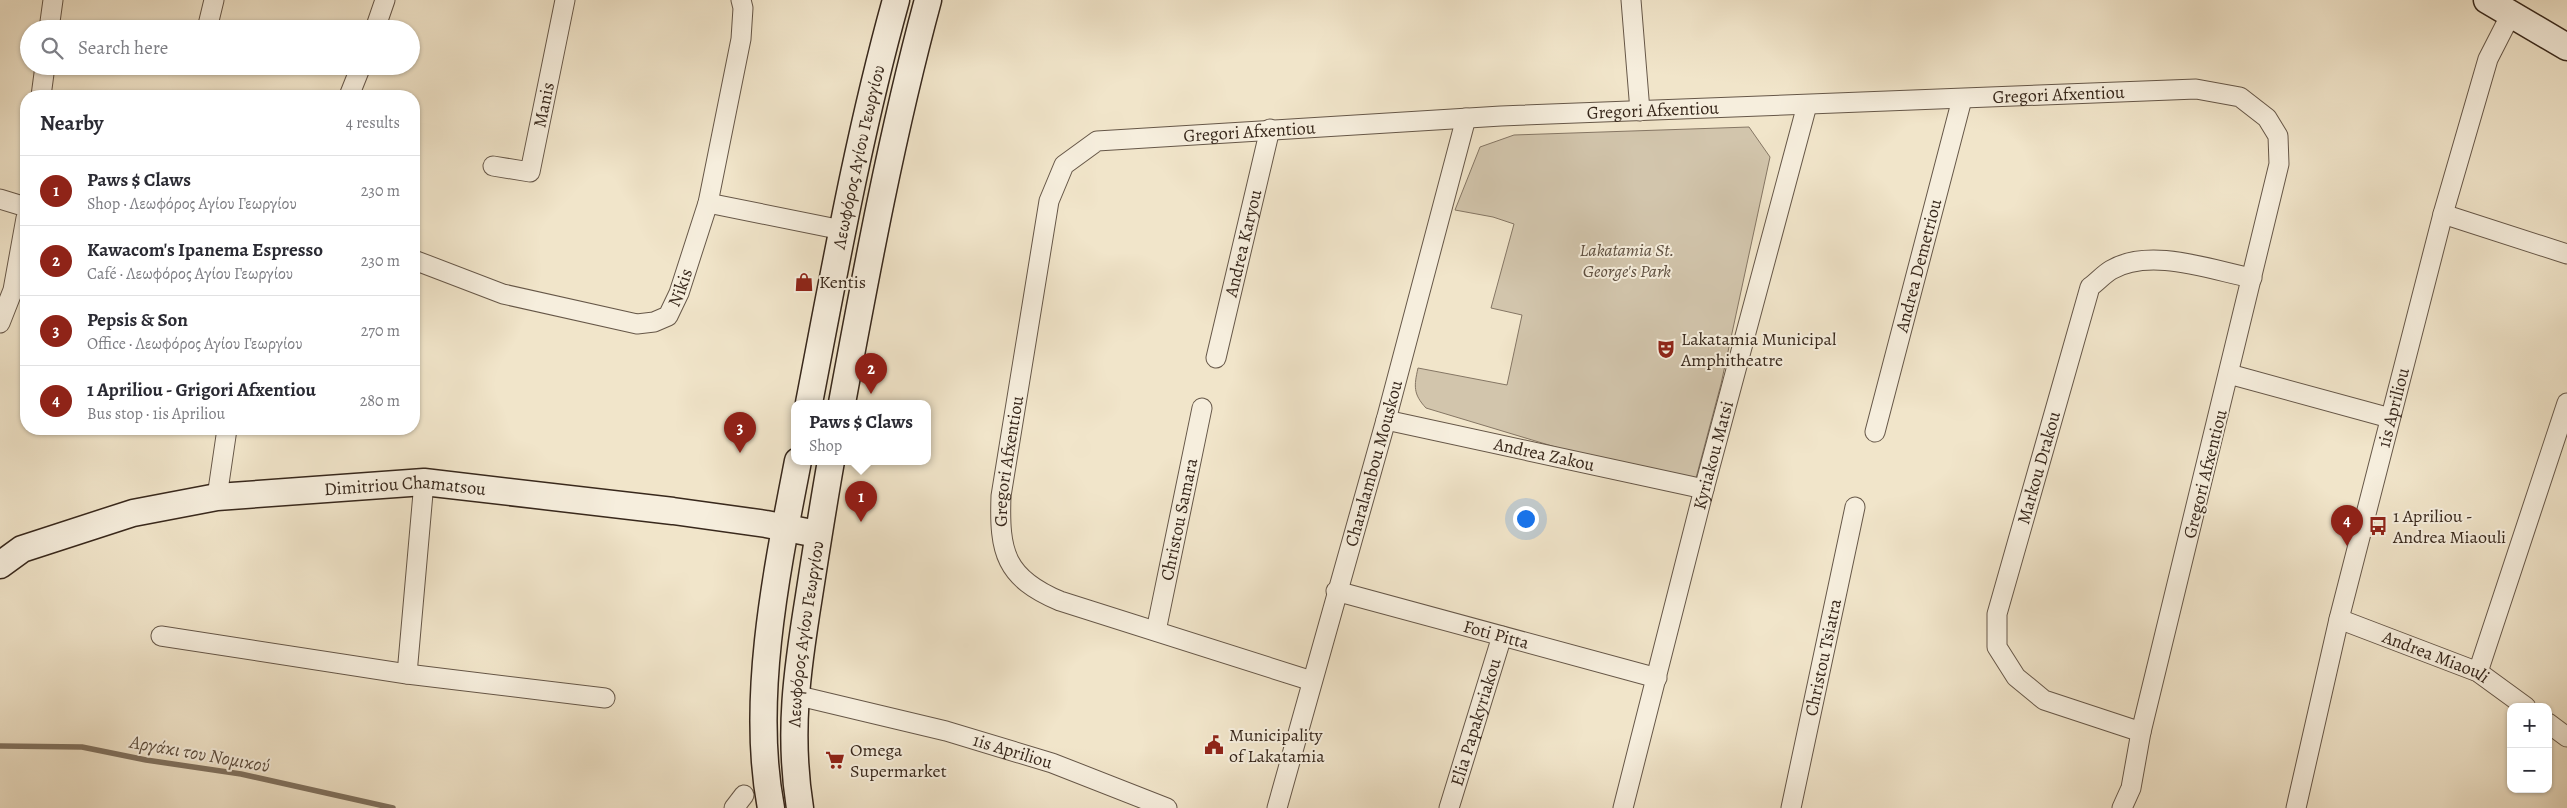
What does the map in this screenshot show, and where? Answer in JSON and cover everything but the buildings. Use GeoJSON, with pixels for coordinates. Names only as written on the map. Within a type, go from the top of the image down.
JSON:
{"type":"FeatureCollection","features":[{"type":"Feature","properties":{"kind":"main road","name":"Λεωφόρος Αγίου Γεωργίου"},"geometry":{"type":"LineString","coordinates":[[810,400],[842,230],[876,71],[896,0]]}},
{"type":"Feature","properties":{"kind":"main road","name":"Λεωφόρος Αγίου Γεωργίου"},"geometry":{"type":"LineString","coordinates":[[843,400],[885,176],[908,75],[928,0]]}},
{"type":"Feature","properties":{"kind":"main road"},"geometry":{"type":"LineString","coordinates":[[2486,0],[2567,47]]}},
{"type":"Feature","properties":{"kind":"main road","name":"Λεωφόρος Αγίου Γεωργίου"},"geometry":{"type":"LineString","coordinates":[[771,808],[764,772],[764,680],[785,528],[797,465]]}},
{"type":"Feature","properties":{"kind":"main road","name":"Λεωφόρος Αγίου Γεωργίου"},"geometry":{"type":"LineString","coordinates":[[800,808],[794,769],[795,695],[818,534],[830,465]]}},
{"type":"Feature","properties":{"kind":"main road","name":"Dimitriou Chamatsou"},"geometry":{"type":"LineString","coordinates":[[0,565],[22,549],[133,513],[217,497],[424,482],[673,511],[818,534]]}},
{"type":"Feature","properties":{"kind":"street"},"geometry":{"type":"LineString","coordinates":[[50,20],[53,0]]}},
{"type":"Feature","properties":{"kind":"street"},"geometry":{"type":"LineString","coordinates":[[209,20],[214,0]]}},
{"type":"Feature","properties":{"kind":"street"},"geometry":{"type":"LineString","coordinates":[[378,20],[384,0]]}},
{"type":"Feature","properties":{"kind":"street","name":"Manis"},"geometry":{"type":"LineString","coordinates":[[493,166],[530,172],[565,0]]}},
{"type":"Feature","properties":{"kind":"street","name":"Nikis"},"geometry":{"type":"LineString","coordinates":[[420,262],[503,294],[637,324],[654,322],[668,316],[679,293],[708,203],[741,39],[743,8],[741,0]]}},
{"type":"Feature","properties":{"kind":"street"},"geometry":{"type":"LineString","coordinates":[[1631,0],[1640,111]]}},
{"type":"Feature","properties":{"kind":"street","name":"1is Apriliou"},"geometry":{"type":"LineString","coordinates":[[2296,808],[2339,619],[2443,214],[2488,59],[2511,14]]}},
{"type":"Feature","properties":{"kind":"street"},"geometry":{"type":"LineString","coordinates":[[42,90],[44,75]]}},
{"type":"Feature","properties":{"kind":"street"},"geometry":{"type":"LineString","coordinates":[[351,90],[357,75]]}},
{"type":"Feature","properties":{"kind":"street","name":"Gregori Afxentiou"},"geometry":{"type":"LineString","coordinates":[[1312,681],[1037,592],[1014,572],[1005,553],[1000,526],[1001,496],[1049,201],[1064,165],[1097,141],[1466,118],[2196,89],[2240,97],[2268,118],[2278,136],[2279,164],[2142,732],[2131,788],[2122,808]]}},
{"type":"Feature","properties":{"kind":"street","name":"Andrea Demetriou"},"geometry":{"type":"LineString","coordinates":[[1875,432],[1962,99]]}},
{"type":"Feature","properties":{"kind":"street","name":"Kyriakou Matsi"},"geometry":{"type":"LineString","coordinates":[[1623,808],[1658,678],[1704,489],[1806,105]]}},
{"type":"Feature","properties":{"kind":"street","name":"Charalambou Mouskou"},"geometry":{"type":"LineString","coordinates":[[1277,808],[1336,591],[1386,420],[1466,118]]}},
{"type":"Feature","properties":{"kind":"street","name":"Andrea Karyou"},"geometry":{"type":"LineString","coordinates":[[1216,358],[1270,129]]}},
{"type":"Feature","properties":{"kind":"street"},"geometry":{"type":"LineString","coordinates":[[0,199],[20,205]]}},
{"type":"Feature","properties":{"kind":"street"},"geometry":{"type":"LineString","coordinates":[[708,203],[842,230]]}},
{"type":"Feature","properties":{"kind":"street"},"geometry":{"type":"LineString","coordinates":[[2443,214],[2567,254]]}},
{"type":"Feature","properties":{"kind":"street"},"geometry":{"type":"LineString","coordinates":[[0,323],[13,290],[20,251]]}},
{"type":"Feature","properties":{"kind":"street","name":"Markou Drakou"},"geometry":{"type":"LineString","coordinates":[[2142,732],[2044,700],[2016,677],[1997,647],[1997,614],[2090,287],[2111,270],[2139,260],[2168,261],[2252,278]]}},
{"type":"Feature","properties":{"kind":"street"},"geometry":{"type":"LineString","coordinates":[[2229,374],[2390,418]]}},
{"type":"Feature","properties":{"kind":"street"},"geometry":{"type":"LineString","coordinates":[[2478,672],[2562,439],[2567,403]]}},
{"type":"Feature","properties":{"kind":"street","name":"Christou Samara"},"geometry":{"type":"LineString","coordinates":[[1156,631],[1202,408]]}},
{"type":"Feature","properties":{"kind":"street","name":"Andrea Zakou"},"geometry":{"type":"LineString","coordinates":[[1386,420],[1704,489]]}},
{"type":"Feature","properties":{"kind":"street"},"geometry":{"type":"LineString","coordinates":[[217,497],[226,435]]}},
{"type":"Feature","properties":{"kind":"street"},"geometry":{"type":"LineString","coordinates":[[407,674],[424,482]]}},
{"type":"Feature","properties":{"kind":"street","name":"Christou Tsiatra"},"geometry":{"type":"LineString","coordinates":[[1791,808],[1855,507]]}},
{"type":"Feature","properties":{"kind":"street","name":"Foti Pitta"},"geometry":{"type":"LineString","coordinates":[[1336,591],[1658,678]]}},
{"type":"Feature","properties":{"kind":"street","name":"Andrea Miaouli"},"geometry":{"type":"LineString","coordinates":[[2339,619],[2478,672],[2521,703]]}},
{"type":"Feature","properties":{"kind":"street"},"geometry":{"type":"LineString","coordinates":[[161,636],[407,674],[605,698]]}},
{"type":"Feature","properties":{"kind":"street","name":"Elia Papakyriakou"},"geometry":{"type":"LineString","coordinates":[[1449,808],[1502,636]]}},
{"type":"Feature","properties":{"kind":"street","name":"1is Apriliou"},"geometry":{"type":"LineString","coordinates":[[795,695],[946,731],[1052,763],[1167,808]]}},
{"type":"Feature","properties":{"kind":"street"},"geometry":{"type":"LineString","coordinates":[[2552,726],[2567,737]]}},
{"type":"Feature","properties":{"kind":"green space","name":"Lakatamia St. George's Park"},"geometry":{"type":"Polygon","coordinates":[[[1749,127],[1770,157],[1721,384],[1696,478],[1582,455],[1426,408],[1416,390],[1418,368],[1507,385],[1522,315],[1491,308],[1514,224],[1493,217],[1455,210],[1480,147],[1514,135],[1749,127]]]}},
{"type":"Feature","properties":{"kind":"waterway","name":"Αργάκι του Νομικού"},"geometry":{"type":"LineString","coordinates":[[0,746],[82,747],[146,760],[241,774],[393,808]]}},
{"type":"Feature","properties":{"kind":"place","name":"Kentis"},"geometry":{"type":"Point","coordinates":[804,282]}},
{"type":"Feature","properties":{"kind":"place","name":"Lakatamia Municipal Amphitheatre"},"geometry":{"type":"Point","coordinates":[1666,349]}},
{"type":"Feature","properties":{"kind":"place","name":"Kawacom's Ipanema Espresso"},"geometry":{"type":"Point","coordinates":[871,394]}},
{"type":"Feature","properties":{"kind":"place","name":"Pepsis & Son"},"geometry":{"type":"Point","coordinates":[740,453]}},
{"type":"Feature","properties":{"kind":"place","name":"Paws $ Claws"},"geometry":{"type":"Point","coordinates":[861,522]}},
{"type":"Feature","properties":{"kind":"place","name":"1 Apriliou - Andrea Miaouli"},"geometry":{"type":"Point","coordinates":[2378,526]}},
{"type":"Feature","properties":{"kind":"place","name":"1 Apriliou - Grigori Afxentiou"},"geometry":{"type":"Point","coordinates":[2347,546]}},
{"type":"Feature","properties":{"kind":"place","name":"Municipality of Lakatamia"},"geometry":{"type":"Point","coordinates":[1214,745]}},
{"type":"Feature","properties":{"kind":"place","name":"Omega Supermarket"},"geometry":{"type":"Point","coordinates":[835,760]}}]}
